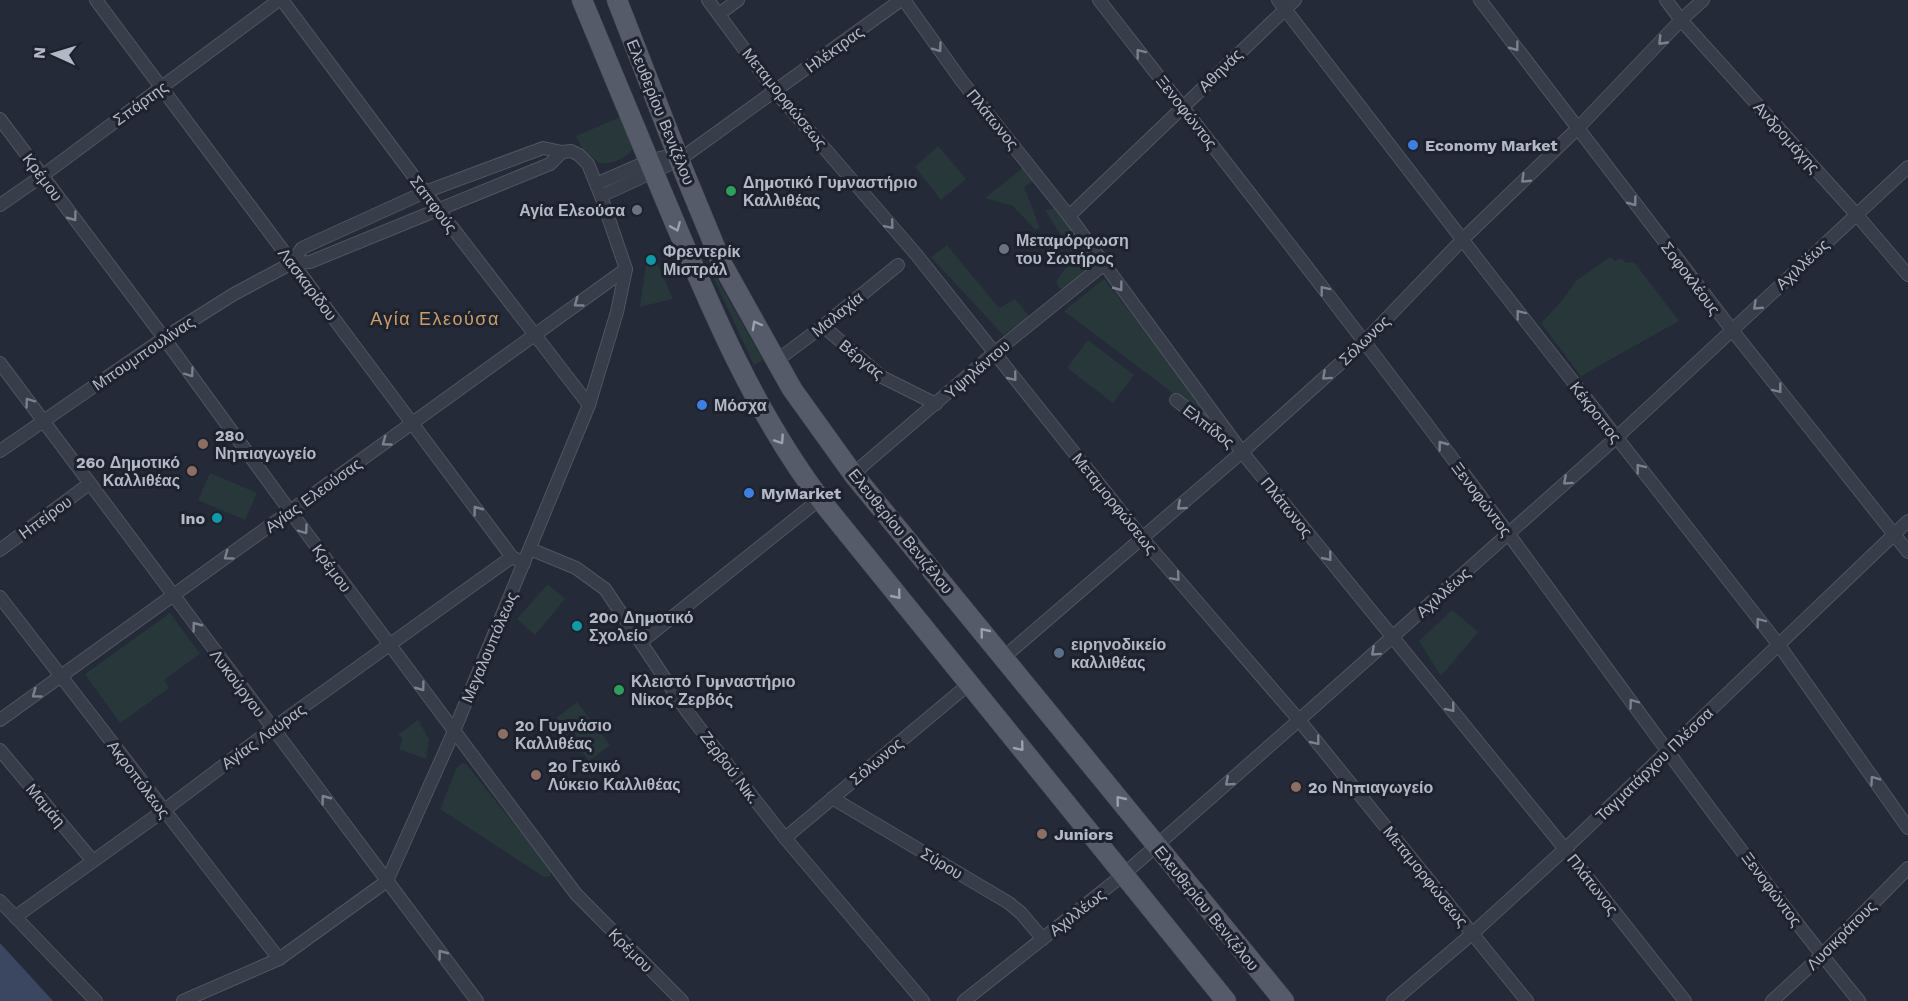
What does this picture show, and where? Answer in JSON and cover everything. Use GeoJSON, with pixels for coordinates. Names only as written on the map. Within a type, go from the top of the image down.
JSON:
{"type":"FeatureCollection","features":[{"type":"Feature","properties":{"kind":"main road","name":"Ελευθερίου Βενιζέλου"},"geometry":{"type":"LineString","coordinates":[[582,0],[724,336],[771,427],[820,499],[1226,1001]]}},
{"type":"Feature","properties":{"kind":"main road","name":"Ελευθερίου Βενιζέλου"},"geometry":{"type":"LineString","coordinates":[[616,0],[722,264],[792,389],[853,474],[1284,1001]]}},
{"type":"Feature","properties":{"kind":"street","name":"Λασκαρίδου"},"geometry":{"type":"LineString","coordinates":[[96,0],[512,557],[524,563]]}},
{"type":"Feature","properties":{"kind":"street","name":"Σπάρτης"},"geometry":{"type":"LineString","coordinates":[[0,204],[42,176],[280,0]]}},
{"type":"Feature","properties":{"kind":"street","name":"Σαπφούς"},"geometry":{"type":"LineString","coordinates":[[280,0],[588,405]]}},
{"type":"Feature","properties":{"kind":"street","name":"Μεταμορφώσεως"},"geometry":{"type":"LineString","coordinates":[[708,0],[775,91],[915,253],[1143,538],[1299,720],[1527,1001]]}},
{"type":"Feature","properties":{"kind":"street"},"geometry":{"type":"LineString","coordinates":[[719,14],[738,0]]}},
{"type":"Feature","properties":{"kind":"street","name":"Ηλέκτρας"},"geometry":{"type":"LineString","coordinates":[[680,160],[903,0]]}},
{"type":"Feature","properties":{"kind":"street","name":"Πλάτωνος"},"geometry":{"type":"LineString","coordinates":[[903,0],[961,80],[1069,216],[1242,452],[1686,1001]]}},
{"type":"Feature","properties":{"kind":"street","name":"Ξενοφώντος"},"geometry":{"type":"LineString","coordinates":[[1099,0],[1364,342],[1668,750],[1859,1001]]}},
{"type":"Feature","properties":{"kind":"street","name":"Σοφοκλέους"},"geometry":{"type":"LineString","coordinates":[[1480,0],[1732,330],[1908,552]]}},
{"type":"Feature","properties":{"kind":"street","name":"Ανδρομάχης"},"geometry":{"type":"LineString","coordinates":[[1665,0],[1908,275]]}},
{"type":"Feature","properties":{"kind":"street","name":"Σόλωνος"},"geometry":{"type":"LineString","coordinates":[[1004,657],[1242,452],[1364,342],[1463,239],[1577,129],[1703,0]]}},
{"type":"Feature","properties":{"kind":"street","name":"Αθηνάς"},"geometry":{"type":"LineString","coordinates":[[1069,216],[1286,3]]}},
{"type":"Feature","properties":{"kind":"street","name":"Κέκροπος"},"geometry":{"type":"LineString","coordinates":[[1286,3],[1463,239],[1779,645],[1908,828]]}},
{"type":"Feature","properties":{"kind":"street","name":"Κρέμου"},"geometry":{"type":"LineString","coordinates":[[0,119],[576,894],[682,1001]]}},
{"type":"Feature","properties":{"kind":"street","name":"Μπουμπουλίνας"},"geometry":{"type":"LineString","coordinates":[[292,264],[302,248],[425,192],[543,148],[562,152],[571,151],[579,155],[588,164],[596,184]]}},
{"type":"Feature","properties":{"kind":"street","name":"Μπουμπουλίνας"},"geometry":{"type":"LineString","coordinates":[[0,451],[164,338],[234,294],[292,264],[310,262],[550,164],[562,152]]}},
{"type":"Feature","properties":{"kind":"street"},"geometry":{"type":"LineString","coordinates":[[626,269],[596,184],[680,160]]}},
{"type":"Feature","properties":{"kind":"street"},"geometry":{"type":"LineString","coordinates":[[601,196],[651,167]]}},
{"type":"Feature","properties":{"kind":"street","name":"Αχιλλέως"},"geometry":{"type":"LineString","coordinates":[[964,1001],[1123,875],[1299,720],[1617,437],[1908,167]]}},
{"type":"Feature","properties":{"kind":"street","name":"Μαλαχία"},"geometry":{"type":"LineString","coordinates":[[776,361],[898,265]]}},
{"type":"Feature","properties":{"kind":"street","name":"Υψηλάντου"},"geometry":{"type":"LineString","coordinates":[[853,474],[994,353],[1103,265]]}},
{"type":"Feature","properties":{"kind":"street","name":"Αγίας Ελεούσας"},"geometry":{"type":"LineString","coordinates":[[0,720],[626,269]]}},
{"type":"Feature","properties":{"kind":"street","name":"Μεγαλουπόλεως"},"geometry":{"type":"LineString","coordinates":[[183,1001],[279,960],[387,881],[454,731],[588,405],[617,312],[626,269]]}},
{"type":"Feature","properties":{"kind":"street","name":"Βέργας"},"geometry":{"type":"LineString","coordinates":[[823,326],[882,376],[936,404]]}},
{"type":"Feature","properties":{"kind":"street","name":"Λυκούργου"},"geometry":{"type":"LineString","coordinates":[[0,363],[477,1001]]}},
{"type":"Feature","properties":{"kind":"street","name":"Ελπίδος"},"geometry":{"type":"LineString","coordinates":[[1176,400],[1242,452]]}},
{"type":"Feature","properties":{"kind":"street","name":"Ηπείρου"},"geometry":{"type":"LineString","coordinates":[[0,550],[89,484]]}},
{"type":"Feature","properties":{"kind":"street"},"geometry":{"type":"LineString","coordinates":[[641,642],[820,499]]}},
{"type":"Feature","properties":{"kind":"street","name":"Ταγματάρχου Πλέσσα"},"geometry":{"type":"LineString","coordinates":[[1394,1001],[1565,849],[1908,521]]}},
{"type":"Feature","properties":{"kind":"street","name":"Ζερβού Νικ."},"geometry":{"type":"LineString","coordinates":[[530,549],[576,568],[605,589],[686,710],[785,838],[922,1001]]}},
{"type":"Feature","properties":{"kind":"street","name":"Αγίας Λαύρας"},"geometry":{"type":"LineString","coordinates":[[15,917],[512,557]]}},
{"type":"Feature","properties":{"kind":"street","name":"Ακροπόλεως"},"geometry":{"type":"LineString","coordinates":[[0,597],[279,960]]}},
{"type":"Feature","properties":{"kind":"street","name":"Σόλωνος"},"geometry":{"type":"LineString","coordinates":[[785,838],[969,684]]}},
{"type":"Feature","properties":{"kind":"street","name":"Μαμάη"},"geometry":{"type":"LineString","coordinates":[[0,750],[92,860]]}},
{"type":"Feature","properties":{"kind":"street","name":"Σύρου"},"geometry":{"type":"LineString","coordinates":[[832,798],[996,894],[1021,913],[1042,939]]}},
{"type":"Feature","properties":{"kind":"street","name":"Λυσικράτους"},"geometry":{"type":"LineString","coordinates":[[1772,1001],[1822,955],[1908,868]]}},
{"type":"Feature","properties":{"kind":"street"},"geometry":{"type":"LineString","coordinates":[[0,901],[96,1001]]}},
{"type":"Feature","properties":{"kind":"shaded area"},"geometry":{"type":"Polygon","coordinates":[[[620,117],[629,135],[632,150],[617,161],[599,163],[583,150],[576,136],[620,117]]]}},
{"type":"Feature","properties":{"kind":"shaded area"},"geometry":{"type":"Polygon","coordinates":[[[938,146],[966,179],[941,200],[915,167],[938,146]]]}},
{"type":"Feature","properties":{"kind":"shaded area"},"geometry":{"type":"Polygon","coordinates":[[[1024,167],[1033,181],[1024,187],[1040,228],[1035,230],[1013,206],[985,198],[1024,167]]]}},
{"type":"Feature","properties":{"kind":"shaded area"},"geometry":{"type":"Polygon","coordinates":[[[1056,208],[1094,262],[1062,291],[1056,282],[1074,256],[1045,210],[1056,208]]]}},
{"type":"Feature","properties":{"kind":"shaded area"},"geometry":{"type":"Polygon","coordinates":[[[947,245],[999,308],[1015,299],[1030,317],[1003,335],[931,257],[947,245]]]}},
{"type":"Feature","properties":{"kind":"shaded area"},"geometry":{"type":"Polygon","coordinates":[[[653,254],[673,299],[640,307],[647,258],[650,262],[653,261],[653,254]]]}},
{"type":"Feature","properties":{"kind":"shaded area"},"geometry":{"type":"Polygon","coordinates":[[[1610,257],[1615,261],[1621,258],[1626,263],[1634,262],[1679,321],[1581,376],[1541,323],[1561,302],[1576,281],[1610,257]]]}},
{"type":"Feature","properties":{"kind":"shaded area"},"geometry":{"type":"Polygon","coordinates":[[[715,275],[763,360],[754,365],[713,277],[715,275]]]}},
{"type":"Feature","properties":{"kind":"shaded area"},"geometry":{"type":"Polygon","coordinates":[[[1104,279],[1222,430],[1064,311],[1104,279]]]}},
{"type":"Feature","properties":{"kind":"shaded area"},"geometry":{"type":"Polygon","coordinates":[[[1088,340],[1134,375],[1113,403],[1067,368],[1088,340]]]}},
{"type":"Feature","properties":{"kind":"shaded area"},"geometry":{"type":"Polygon","coordinates":[[[210,473],[257,493],[245,520],[198,500],[210,473]]]}},
{"type":"Feature","properties":{"kind":"shaded area"},"geometry":{"type":"Polygon","coordinates":[[[548,584],[565,599],[535,635],[517,619],[548,584]]]}},
{"type":"Feature","properties":{"kind":"shaded area"},"geometry":{"type":"Polygon","coordinates":[[[1452,610],[1478,632],[1441,676],[1419,641],[1452,610]]]}},
{"type":"Feature","properties":{"kind":"shaded area"},"geometry":{"type":"Polygon","coordinates":[[[170,613],[200,654],[164,680],[169,688],[120,723],[85,674],[170,613]]]}},
{"type":"Feature","properties":{"kind":"shaded area"},"geometry":{"type":"Polygon","coordinates":[[[577,702],[610,745],[589,761],[556,718],[577,702]]]}},
{"type":"Feature","properties":{"kind":"shaded area"},"geometry":{"type":"Polygon","coordinates":[[[418,720],[429,739],[426,759],[399,749],[403,738],[398,735],[418,720]]]}},
{"type":"Feature","properties":{"kind":"shaded area"},"geometry":{"type":"Polygon","coordinates":[[[462,763],[467,765],[550,869],[551,876],[544,877],[440,809],[456,769],[462,763]]]}},
{"type":"Feature","properties":{"kind":"water"},"geometry":{"type":"Polygon","coordinates":[[[0,943],[53,1001],[0,1001],[0,943]]]}},
{"type":"Feature","properties":{"kind":"place","name":"Economy Market"},"geometry":{"type":"Point","coordinates":[1413,145]}},
{"type":"Feature","properties":{"kind":"place","name":"Δημοτικό Γυμναστήριο Καλλιθέας"},"geometry":{"type":"Point","coordinates":[731,191]}},
{"type":"Feature","properties":{"kind":"place","name":"Αγία Ελεούσα"},"geometry":{"type":"Point","coordinates":[637,210]}},
{"type":"Feature","properties":{"kind":"place","name":"Μεταμόρφωση του Σωτήρος"},"geometry":{"type":"Point","coordinates":[1004,249]}},
{"type":"Feature","properties":{"kind":"place","name":"Φρεντερίκ Μιστράλ"},"geometry":{"type":"Point","coordinates":[651,260]}},
{"type":"Feature","properties":{"kind":"place","name":"Μόσχα"},"geometry":{"type":"Point","coordinates":[702,405]}},
{"type":"Feature","properties":{"kind":"place","name":"28ο Νηπιαγωγείο"},"geometry":{"type":"Point","coordinates":[203,444]}},
{"type":"Feature","properties":{"kind":"place","name":"26ο Δημοτικό Καλλιθέας"},"geometry":{"type":"Point","coordinates":[192,471]}},
{"type":"Feature","properties":{"kind":"place","name":"MyMarket"},"geometry":{"type":"Point","coordinates":[749,493]}},
{"type":"Feature","properties":{"kind":"place","name":"Ino"},"geometry":{"type":"Point","coordinates":[217,518]}},
{"type":"Feature","properties":{"kind":"place","name":"20ο Δημοτικό Σχολείο"},"geometry":{"type":"Point","coordinates":[577,626]}},
{"type":"Feature","properties":{"kind":"place","name":"ειρηνοδικείο καλλιθέας"},"geometry":{"type":"Point","coordinates":[1059,653]}},
{"type":"Feature","properties":{"kind":"place","name":"Κλειστό Γυμναστήριο Νίκος Ζερβός"},"geometry":{"type":"Point","coordinates":[619,690]}},
{"type":"Feature","properties":{"kind":"place","name":"2ο Γυμνάσιο Καλλιθέας"},"geometry":{"type":"Point","coordinates":[503,734]}},
{"type":"Feature","properties":{"kind":"place","name":"2ο Γενικό Λύκειο Καλλιθέας"},"geometry":{"type":"Point","coordinates":[536,775]}},
{"type":"Feature","properties":{"kind":"place","name":"2ο Νηπιαγωγείο"},"geometry":{"type":"Point","coordinates":[1296,787]}},
{"type":"Feature","properties":{"kind":"place","name":"Juniors"},"geometry":{"type":"Point","coordinates":[1042,834]}},
{"type":"Feature","properties":{"kind":"district","name":"Αγία Ελεούσα"},"geometry":{"type":"Point","coordinates":[435,319]}}]}
